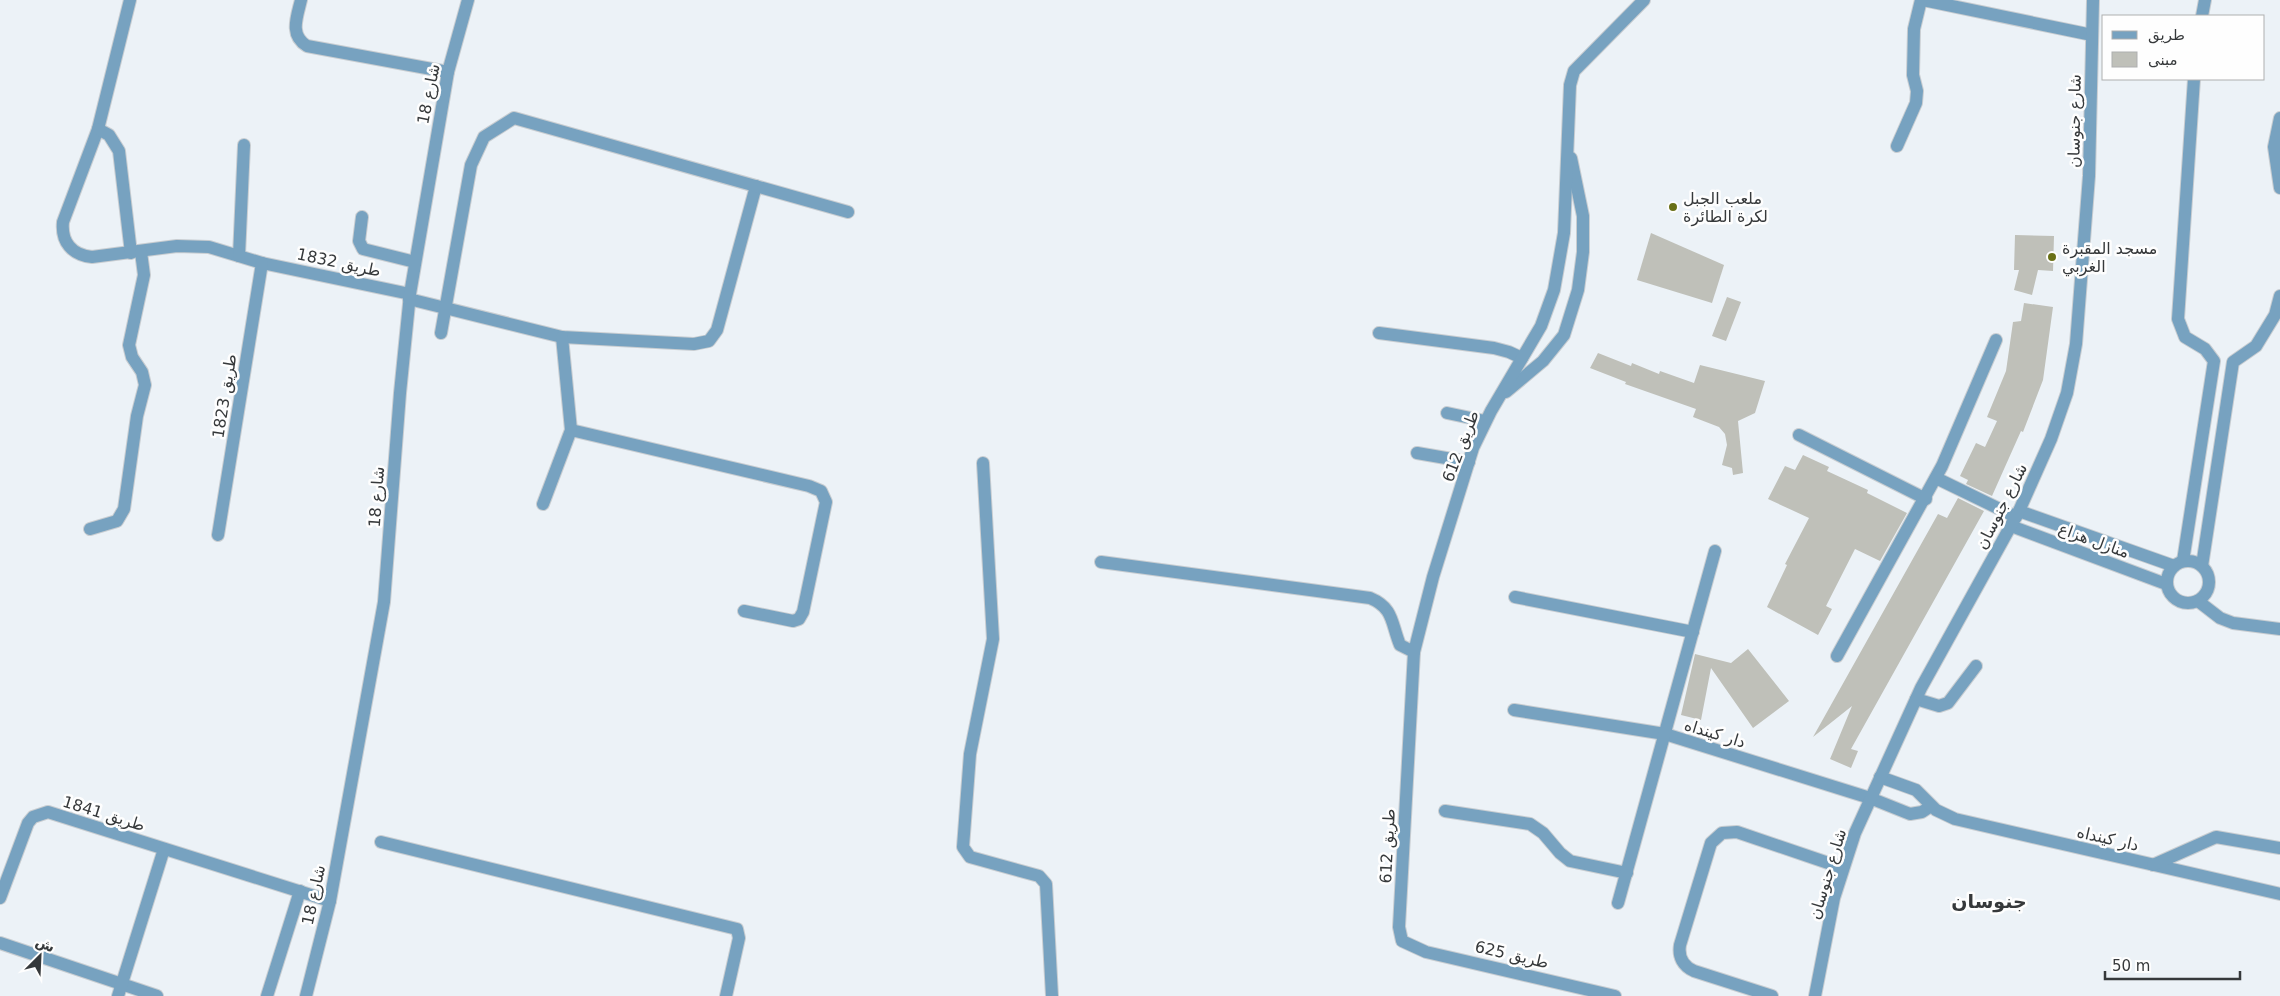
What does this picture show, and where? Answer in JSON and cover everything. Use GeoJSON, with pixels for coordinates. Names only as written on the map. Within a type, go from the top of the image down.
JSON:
{"type":"FeatureCollection","features":[{"type":"Feature","properties":{"kind":"street","name":"طريق 1832"},"geometry":{"type":"LineString","coordinates":[[130,0],[98,129],[63,222],[64,239],[69,247],[83,256],[136,253],[193,246],[224,251],[262,262],[410,296],[445,308],[562,337],[694,344],[710,341],[717,330],[756,186]]}},
{"type":"Feature","properties":{"kind":"street"},"geometry":{"type":"LineString","coordinates":[[301,0],[296,32],[298,38],[307,46],[448,72]]}},
{"type":"Feature","properties":{"kind":"street","name":"شارع 18"},"geometry":{"type":"LineString","coordinates":[[306,996],[330,901],[384,602],[400,393],[410,296],[448,72],[468,0]]}},
{"type":"Feature","properties":{"kind":"street","name":"طريق 612"},"geometry":{"type":"LineString","coordinates":[[1402,941],[1399,927],[1414,652],[1433,577],[1469,462],[1485,421],[1545,317],[1559,271],[1564,233],[1570,85],[1574,71],[1643,0]]}},
{"type":"Feature","properties":{"kind":"street"},"geometry":{"type":"LineString","coordinates":[[1897,146],[1916,103],[1917,91],[1913,75],[1914,28],[1922,0],[2092,35]]}},
{"type":"Feature","properties":{"kind":"street","name":"شارع جنوسان"},"geometry":{"type":"LineString","coordinates":[[1815,996],[1827,930],[1843,868],[1870,798],[1916,699],[2015,518],[2060,416],[2076,344],[2090,176],[2094,0]]}},
{"type":"Feature","properties":{"kind":"street"},"geometry":{"type":"LineString","coordinates":[[2202,15],[2205,0]]}},
{"type":"Feature","properties":{"kind":"street"},"geometry":{"type":"LineString","coordinates":[[2179,563],[2214,361],[2205,349],[2185,337],[2178,319],[2194,80]]}},
{"type":"Feature","properties":{"kind":"street"},"geometry":{"type":"LineString","coordinates":[[441,333],[471,165],[484,138],[514,118],[848,212]]}},
{"type":"Feature","properties":{"kind":"street"},"geometry":{"type":"LineString","coordinates":[[2280,118],[2274,147],[2280,188]]}},
{"type":"Feature","properties":{"kind":"street"},"geometry":{"type":"LineString","coordinates":[[90,529],[117,521],[124,509],[137,416],[144,385],[142,372],[132,357],[129,345],[144,275],[136,253],[118,151],[109,135],[98,129]]}},
{"type":"Feature","properties":{"kind":"street"},"geometry":{"type":"LineString","coordinates":[[1496,401],[1543,361],[1564,335],[1578,290],[1583,216],[1567,136]]}},
{"type":"Feature","properties":{"kind":"street"},"geometry":{"type":"LineString","coordinates":[[239,256],[244,145]]}},
{"type":"Feature","properties":{"kind":"street"},"geometry":{"type":"LineString","coordinates":[[362,217],[358,241],[363,249],[415,262]]}},
{"type":"Feature","properties":{"kind":"street","name":"طريق 1823"},"geometry":{"type":"LineString","coordinates":[[218,535],[262,262]]}},
{"type":"Feature","properties":{"kind":"street"},"geometry":{"type":"LineString","coordinates":[[2214,361],[2233,362],[2256,346],[2275,315],[2280,296]]}},
{"type":"Feature","properties":{"kind":"street"},"geometry":{"type":"LineString","coordinates":[[1378,333],[1501,350],[1522,358]]}},
{"type":"Feature","properties":{"kind":"street"},"geometry":{"type":"LineString","coordinates":[[543,504],[571,430],[562,337]]}},
{"type":"Feature","properties":{"kind":"street"},"geometry":{"type":"LineString","coordinates":[[1837,656],[1926,498],[1996,340]]}},
{"type":"Feature","properties":{"kind":"street"},"geometry":{"type":"LineString","coordinates":[[2202,566],[2233,362]]}},
{"type":"Feature","properties":{"kind":"street"},"geometry":{"type":"LineString","coordinates":[[1447,413],[1485,421]]}},
{"type":"Feature","properties":{"kind":"street"},"geometry":{"type":"LineString","coordinates":[[571,430],[809,486],[821,492],[826,502],[803,612],[799,619],[794,620],[744,611]]}},
{"type":"Feature","properties":{"kind":"street"},"geometry":{"type":"LineString","coordinates":[[1799,435],[1926,498]]}},
{"type":"Feature","properties":{"kind":"street"},"geometry":{"type":"LineString","coordinates":[[1416,453],[1469,462]]}},
{"type":"Feature","properties":{"kind":"street"},"geometry":{"type":"LineString","coordinates":[[983,463],[992,639],[970,754],[963,847],[970,857],[1039,876],[1044,880],[1046,884],[1052,996]]}},
{"type":"Feature","properties":{"kind":"street"},"geometry":{"type":"LineString","coordinates":[[1936,478],[2015,518]]}},
{"type":"Feature","properties":{"kind":"street","name":"منازل هزاع"},"geometry":{"type":"LineString","coordinates":[[2015,518],[2179,563]]}},
{"type":"Feature","properties":{"kind":"street","name":"منازل هزاع"},"geometry":{"type":"LineString","coordinates":[[2015,518],[2166,584]]}},
{"type":"Feature","properties":{"kind":"street"},"geometry":{"type":"LineString","coordinates":[[1618,903],[1715,552]]}},
{"type":"Feature","properties":{"kind":"street"},"geometry":{"type":"LineString","coordinates":[[2190,561],[2202,566],[2209,578],[2209,584],[2204,597],[2192,603],[2179,601],[2169,592],[2166,584],[2168,573],[2179,563],[2190,561]]}},
{"type":"Feature","properties":{"kind":"street"},"geometry":{"type":"LineString","coordinates":[[1101,562],[1370,598],[1383,603],[1391,617],[1400,645],[1414,652]]}},
{"type":"Feature","properties":{"kind":"street"},"geometry":{"type":"LineString","coordinates":[[1515,597],[1693,632]]}},
{"type":"Feature","properties":{"kind":"street"},"geometry":{"type":"LineString","coordinates":[[2198,601],[2220,618],[2233,623],[2280,629]]}},
{"type":"Feature","properties":{"kind":"street"},"geometry":{"type":"LineString","coordinates":[[1916,699],[1939,706],[1948,703],[1976,666]]}},
{"type":"Feature","properties":{"kind":"street","name":"دار كينداه"},"geometry":{"type":"LineString","coordinates":[[1514,710],[1665,734],[1870,798],[1910,814],[1922,812],[1931,806]]}},
{"type":"Feature","properties":{"kind":"street","name":"دار كينداه"},"geometry":{"type":"LineString","coordinates":[[1880,777],[1916,790],[1925,797],[1931,806],[1955,819],[2280,894]]}},
{"type":"Feature","properties":{"kind":"street"},"geometry":{"type":"LineString","coordinates":[[1445,811],[1530,824],[1544,833],[1560,853],[1570,861],[1627,873]]}},
{"type":"Feature","properties":{"kind":"street","name":"طريق 1841"},"geometry":{"type":"LineString","coordinates":[[0,898],[28,823],[40,813],[55,814],[330,901]]}},
{"type":"Feature","properties":{"kind":"street"},"geometry":{"type":"LineString","coordinates":[[1772,996],[1694,971],[1684,964],[1680,958],[1680,945],[1711,843],[1722,833],[1737,832],[1843,868]]}},
{"type":"Feature","properties":{"kind":"street"},"geometry":{"type":"LineString","coordinates":[[2153,865],[2216,837],[2280,848]]}},
{"type":"Feature","properties":{"kind":"street"},"geometry":{"type":"LineString","coordinates":[[381,842],[737,929],[740,938],[726,996]]}},
{"type":"Feature","properties":{"kind":"street"},"geometry":{"type":"LineString","coordinates":[[120,990],[164,848]]}},
{"type":"Feature","properties":{"kind":"street"},"geometry":{"type":"LineString","coordinates":[[267,996],[300,891]]}},
{"type":"Feature","properties":{"kind":"street","name":"طريق 625"},"geometry":{"type":"LineString","coordinates":[[1402,941],[1426,952],[1615,996]]}},
{"type":"Feature","properties":{"kind":"street"},"geometry":{"type":"LineString","coordinates":[[0,942],[120,990],[157,996]]}},
{"type":"Feature","properties":{"kind":"building"},"geometry":{"type":"Polygon","coordinates":[[[1651,233],[1724,265],[1712,303],[1637,280],[1651,233]]]}},
{"type":"Feature","properties":{"kind":"building"},"geometry":{"type":"Polygon","coordinates":[[[2015,235],[2054,236],[2053,271],[2038,270],[2032,295],[2014,290],[2019,270],[2014,270],[2015,235]]]}},
{"type":"Feature","properties":{"kind":"building"},"geometry":{"type":"Polygon","coordinates":[[[1727,297],[1741,302],[1726,341],[1712,336],[1727,297]]]}},
{"type":"Feature","properties":{"kind":"building"},"geometry":{"type":"Polygon","coordinates":[[[2024,303],[2053,307],[2043,380],[2023,432],[2021,431],[1992,496],[1966,484],[1968,480],[1960,476],[1976,443],[1985,447],[1997,421],[1987,417],[2006,371],[2013,322],[2021,321],[2024,303]]]}},
{"type":"Feature","properties":{"kind":"building"},"geometry":{"type":"Polygon","coordinates":[[[1598,353],[1631,366],[1632,363],[1659,374],[1660,371],[1694,383],[1700,365],[1765,381],[1755,413],[1738,421],[1743,473],[1733,475],[1732,468],[1722,465],[1727,445],[1725,434],[1719,427],[1693,417],[1696,409],[1625,384],[1626,382],[1590,368],[1598,353]]]}},
{"type":"Feature","properties":{"kind":"building"},"geometry":{"type":"Polygon","coordinates":[[[1803,455],[1829,467],[1827,471],[1868,490],[1867,493],[1907,513],[1880,561],[1855,549],[1826,606],[1832,609],[1818,635],[1767,607],[1787,565],[1785,564],[1809,518],[1768,499],[1785,466],[1795,470],[1803,455]]]}},
{"type":"Feature","properties":{"kind":"building"},"geometry":{"type":"Polygon","coordinates":[[[1958,498],[1984,511],[1851,749],[1858,751],[1851,768],[1830,759],[1852,706],[1813,737],[1938,514],[1947,518],[1958,498]]]}},
{"type":"Feature","properties":{"kind":"building"},"geometry":{"type":"Polygon","coordinates":[[[1748,649],[1789,701],[1753,728],[1711,668],[1701,720],[1681,715],[1695,654],[1731,663],[1748,649]]]}},
{"type":"Feature","properties":{"kind":"place","name":"ملعب الجبل لكرة الطائرة"},"geometry":{"type":"Point","coordinates":[1673,207]}},
{"type":"Feature","properties":{"kind":"place","name":"مسجد المقبرة الغربي"},"geometry":{"type":"Point","coordinates":[2052,257]}},
{"type":"Feature","properties":{"kind":"district","name":"جنوسان"},"geometry":{"type":"Point","coordinates":[1989,901]}}]}
